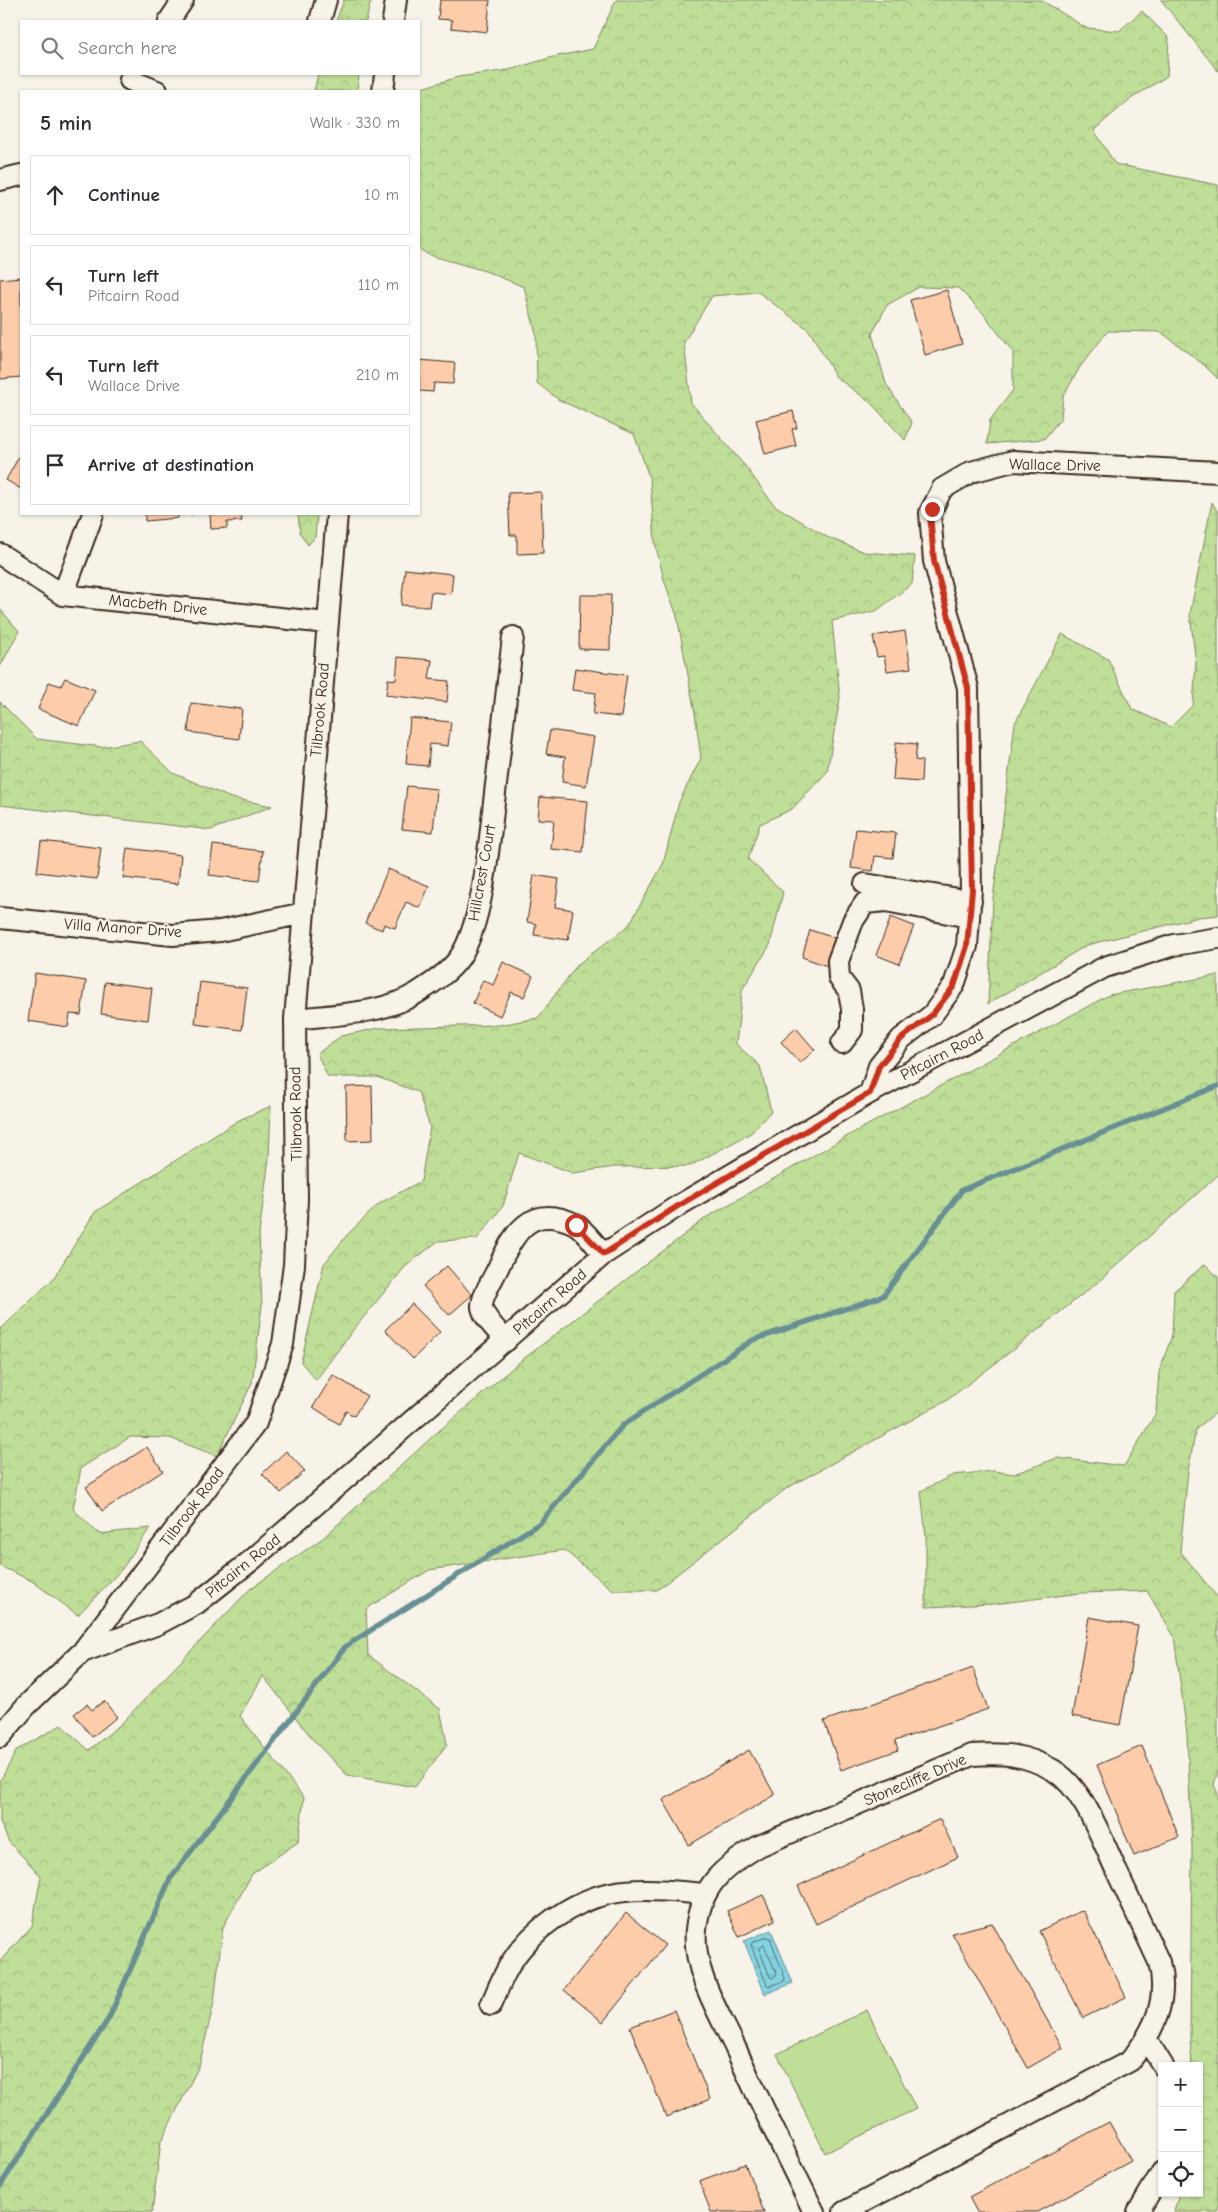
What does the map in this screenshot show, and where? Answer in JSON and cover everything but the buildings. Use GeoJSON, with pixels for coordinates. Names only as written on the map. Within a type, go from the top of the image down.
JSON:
{"type":"FeatureCollection","features":[{"type":"Feature","properties":{"kind":"street"},"geometry":{"type":"LineString","coordinates":[[170,20],[183,0]]}},
{"type":"Feature","properties":{"kind":"street"},"geometry":{"type":"LineString","coordinates":[[320,20],[326,0]]}},
{"type":"Feature","properties":{"kind":"street"},"geometry":{"type":"LineString","coordinates":[[393,20],[396,0]]}},
{"type":"Feature","properties":{"kind":"street"},"geometry":{"type":"LineString","coordinates":[[383,90],[385,75]]}},
{"type":"Feature","properties":{"kind":"street"},"geometry":{"type":"LineString","coordinates":[[128,82],[154,90]]}},
{"type":"Feature","properties":{"kind":"street"},"geometry":{"type":"LineString","coordinates":[[0,180],[20,175]]}},
{"type":"Feature","properties":{"kind":"street","name":"Wallace Drive"},"geometry":{"type":"LineString","coordinates":[[870,1093],[879,1066],[901,1039],[932,1015],[954,986],[967,946],[970,909],[968,688],[934,561],[930,513],[942,489],[971,472],[1013,460],[1218,472]]}},
{"type":"Feature","properties":{"kind":"street"},"geometry":{"type":"LineString","coordinates":[[63,595],[93,515]]}},
{"type":"Feature","properties":{"kind":"street","name":"Tilbrook Road"},"geometry":{"type":"LineString","coordinates":[[82,1652],[256,1423],[283,1344],[294,1265],[298,1199],[295,1019],[337,515]]}},
{"type":"Feature","properties":{"kind":"street","name":"Macbeth Drive"},"geometry":{"type":"LineString","coordinates":[[0,554],[63,595],[327,623]]}},
{"type":"Feature","properties":{"kind":"street","name":"Hillcrest Court"},"geometry":{"type":"LineString","coordinates":[[295,1019],[359,1012],[390,1006],[416,994],[440,977],[460,957],[473,929],[488,847],[513,637]]}},
{"type":"Feature","properties":{"kind":"street"},"geometry":{"type":"LineString","coordinates":[[865,884],[970,909]]}},
{"type":"Feature","properties":{"kind":"street"},"geometry":{"type":"LineString","coordinates":[[842,1043],[852,1030],[852,1009],[849,991],[839,978],[838,961],[853,921],[865,903],[886,902],[970,909]]}},
{"type":"Feature","properties":{"kind":"street","name":"Villa Manor Drive"},"geometry":{"type":"LineString","coordinates":[[0,918],[173,935],[220,931],[304,913]]}},
{"type":"Feature","properties":{"kind":"street","name":"Pitcairn Road"},"geometry":{"type":"LineString","coordinates":[[0,1737],[26,1706],[82,1652],[158,1624],[196,1604],[254,1559],[604,1254],[681,1204],[870,1093],[1105,966],[1174,945],[1218,938]]}},
{"type":"Feature","properties":{"kind":"street"},"geometry":{"type":"LineString","coordinates":[[506,1341],[485,1315],[482,1302],[508,1245],[524,1226],[535,1218],[552,1218],[576,1225],[604,1254]]}},
{"type":"Feature","properties":{"kind":"street","name":"Stonecliffe Drive"},"geometry":{"type":"LineString","coordinates":[[814,2212],[762,2108],[704,1980],[696,1947],[699,1911],[706,1894],[717,1875],[734,1860],[759,1846],[972,1755],[1002,1753],[1026,1758],[1054,1770],[1071,1786],[1089,1814],[1159,1962],[1163,1978],[1162,1998],[1147,2040],[1130,2061],[1104,2076],[844,2212]]}},
{"type":"Feature","properties":{"kind":"street"},"geometry":{"type":"LineString","coordinates":[[491,2005],[504,1974],[520,1950],[537,1933],[564,1912],[592,1899],[623,1891],[658,1890],[706,1894]]}},
{"type":"Feature","properties":{"kind":"street"},"geometry":{"type":"LineString","coordinates":[[1147,2040],[1161,2062]]}},
{"type":"Feature","properties":{"kind":"street"},"geometry":{"type":"LineString","coordinates":[[1138,2212],[1158,2179]]}},
{"type":"Feature","properties":{"kind":"green space"},"geometry":{"type":"Polygon","coordinates":[[[344,0],[371,0],[366,20],[336,20],[344,0]]]}},
{"type":"Feature","properties":{"kind":"green space"},"geometry":{"type":"Polygon","coordinates":[[[616,0],[1041,0],[1086,28],[1119,31],[1142,11],[1169,38],[1167,76],[1129,100],[1094,130],[1115,164],[1218,185],[1218,379],[1204,365],[1161,332],[1108,331],[1080,367],[1063,397],[1061,418],[1044,439],[987,444],[990,420],[1013,390],[1013,352],[983,313],[958,288],[919,287],[887,305],[872,334],[886,384],[912,423],[905,440],[870,402],[836,377],[809,330],[758,292],[712,296],[684,342],[691,403],[745,466],[774,505],[827,537],[864,552],[915,556],[912,584],[876,611],[832,621],[840,698],[827,772],[792,809],[760,824],[748,859],[783,892],[770,945],[742,990],[736,1044],[760,1066],[771,1111],[751,1133],[690,1166],[615,1167],[573,1173],[519,1153],[503,1206],[477,1239],[438,1241],[405,1267],[353,1330],[316,1380],[301,1362],[324,1264],[347,1235],[380,1203],[421,1181],[430,1127],[418,1092],[377,1077],[328,1077],[317,1054],[341,1036],[379,1028],[499,1025],[538,1018],[577,965],[629,925],[663,864],[679,802],[701,758],[695,713],[677,616],[664,580],[655,542],[650,480],[634,434],[559,400],[537,383],[536,334],[524,287],[485,271],[429,255],[420,250],[420,90],[415,90],[458,77],[509,70],[553,57],[593,49],[616,0]]]}},
{"type":"Feature","properties":{"kind":"green space"},"geometry":{"type":"Polygon","coordinates":[[[1161,0],[1218,0],[1218,71],[1161,0]]]}},
{"type":"Feature","properties":{"kind":"green space"},"geometry":{"type":"Polygon","coordinates":[[[318,75],[359,75],[357,90],[314,90],[318,75]]]}},
{"type":"Feature","properties":{"kind":"green space"},"geometry":{"type":"Polygon","coordinates":[[[1212,502],[1218,513],[1218,915],[1199,917],[1087,945],[988,1004],[993,899],[1015,723],[1062,634],[1108,659],[1132,709],[1171,727],[1193,705],[1196,664],[1190,614],[1212,502]]]}},
{"type":"Feature","properties":{"kind":"green space"},"geometry":{"type":"Polygon","coordinates":[[[298,515],[317,515],[315,537],[308,545],[300,533],[298,515]]]}},
{"type":"Feature","properties":{"kind":"green space"},"geometry":{"type":"Polygon","coordinates":[[[0,609],[19,631],[0,667],[0,609]]]}},
{"type":"Feature","properties":{"kind":"green space"},"geometry":{"type":"Polygon","coordinates":[[[0,702],[37,739],[102,747],[140,741],[173,773],[231,798],[272,806],[211,830],[0,805],[0,702]]]}},
{"type":"Feature","properties":{"kind":"green space"},"geometry":{"type":"Polygon","coordinates":[[[1218,975],[1218,1175],[1098,1282],[946,1401],[787,1488],[657,1590],[613,1590],[564,1550],[429,1570],[366,1609],[368,1655],[440,1709],[447,1744],[415,1787],[347,1775],[315,1742],[263,1676],[240,1716],[304,1798],[298,1842],[252,1874],[223,1927],[214,2002],[199,2066],[161,2141],[152,2212],[0,2212],[0,1961],[32,1926],[41,1876],[9,1842],[0,1822],[0,1781],[17,1750],[61,1725],[89,1750],[122,1723],[250,1589],[323,1538],[433,1436],[517,1364],[707,1217],[851,1134],[1109,995],[1218,975]]]}},
{"type":"Feature","properties":{"kind":"green space"},"geometry":{"type":"Polygon","coordinates":[[[271,1106],[269,1158],[259,1234],[262,1306],[252,1383],[217,1456],[170,1438],[130,1437],[81,1468],[73,1509],[99,1534],[150,1528],[122,1569],[78,1615],[32,1581],[0,1566],[0,1330],[53,1279],[95,1212],[239,1120],[271,1106]]]}},
{"type":"Feature","properties":{"kind":"green space"},"geometry":{"type":"Polygon","coordinates":[[[1205,1264],[1218,1277],[1218,1411],[1196,1429],[1188,1471],[1180,1551],[1218,1598],[1218,1770],[1214,1785],[1218,1794],[1218,2212],[1174,2212],[1178,2197],[1203,2197],[1203,2062],[1192,2062],[1190,2038],[1192,1848],[1187,1734],[1174,1636],[1147,1591],[1081,1593],[994,1604],[926,1607],[926,1536],[921,1491],[953,1475],[993,1471],[1014,1474],[1057,1458],[1124,1466],[1156,1413],[1159,1372],[1172,1335],[1174,1291],[1205,1264]]]}},
{"type":"Feature","properties":{"kind":"green space"},"geometry":{"type":"Polygon","coordinates":[[[867,2010],[916,2109],[825,2153],[777,2054],[867,2010]]]}},
{"type":"Feature","properties":{"kind":"water"},"geometry":{"type":"Polygon","coordinates":[[[771,1930],[793,1983],[765,1994],[744,1941],[771,1930]]]}},
{"type":"Feature","properties":{"kind":"waterway"},"geometry":{"type":"LineString","coordinates":[[0,2186],[109,2018],[170,1879],[346,1646],[540,1523],[623,1425],[753,1340],[883,1296],[962,1190],[1218,1086]]}},
{"type":"Feature","properties":{"kind":"route"},"geometry":{"type":"LineString","coordinates":[[576,1225],[604,1254],[681,1204],[870,1093],[879,1066],[901,1039],[932,1015],[954,986],[967,946],[972,890],[968,688],[934,561],[930,513],[932,509]]}}]}
